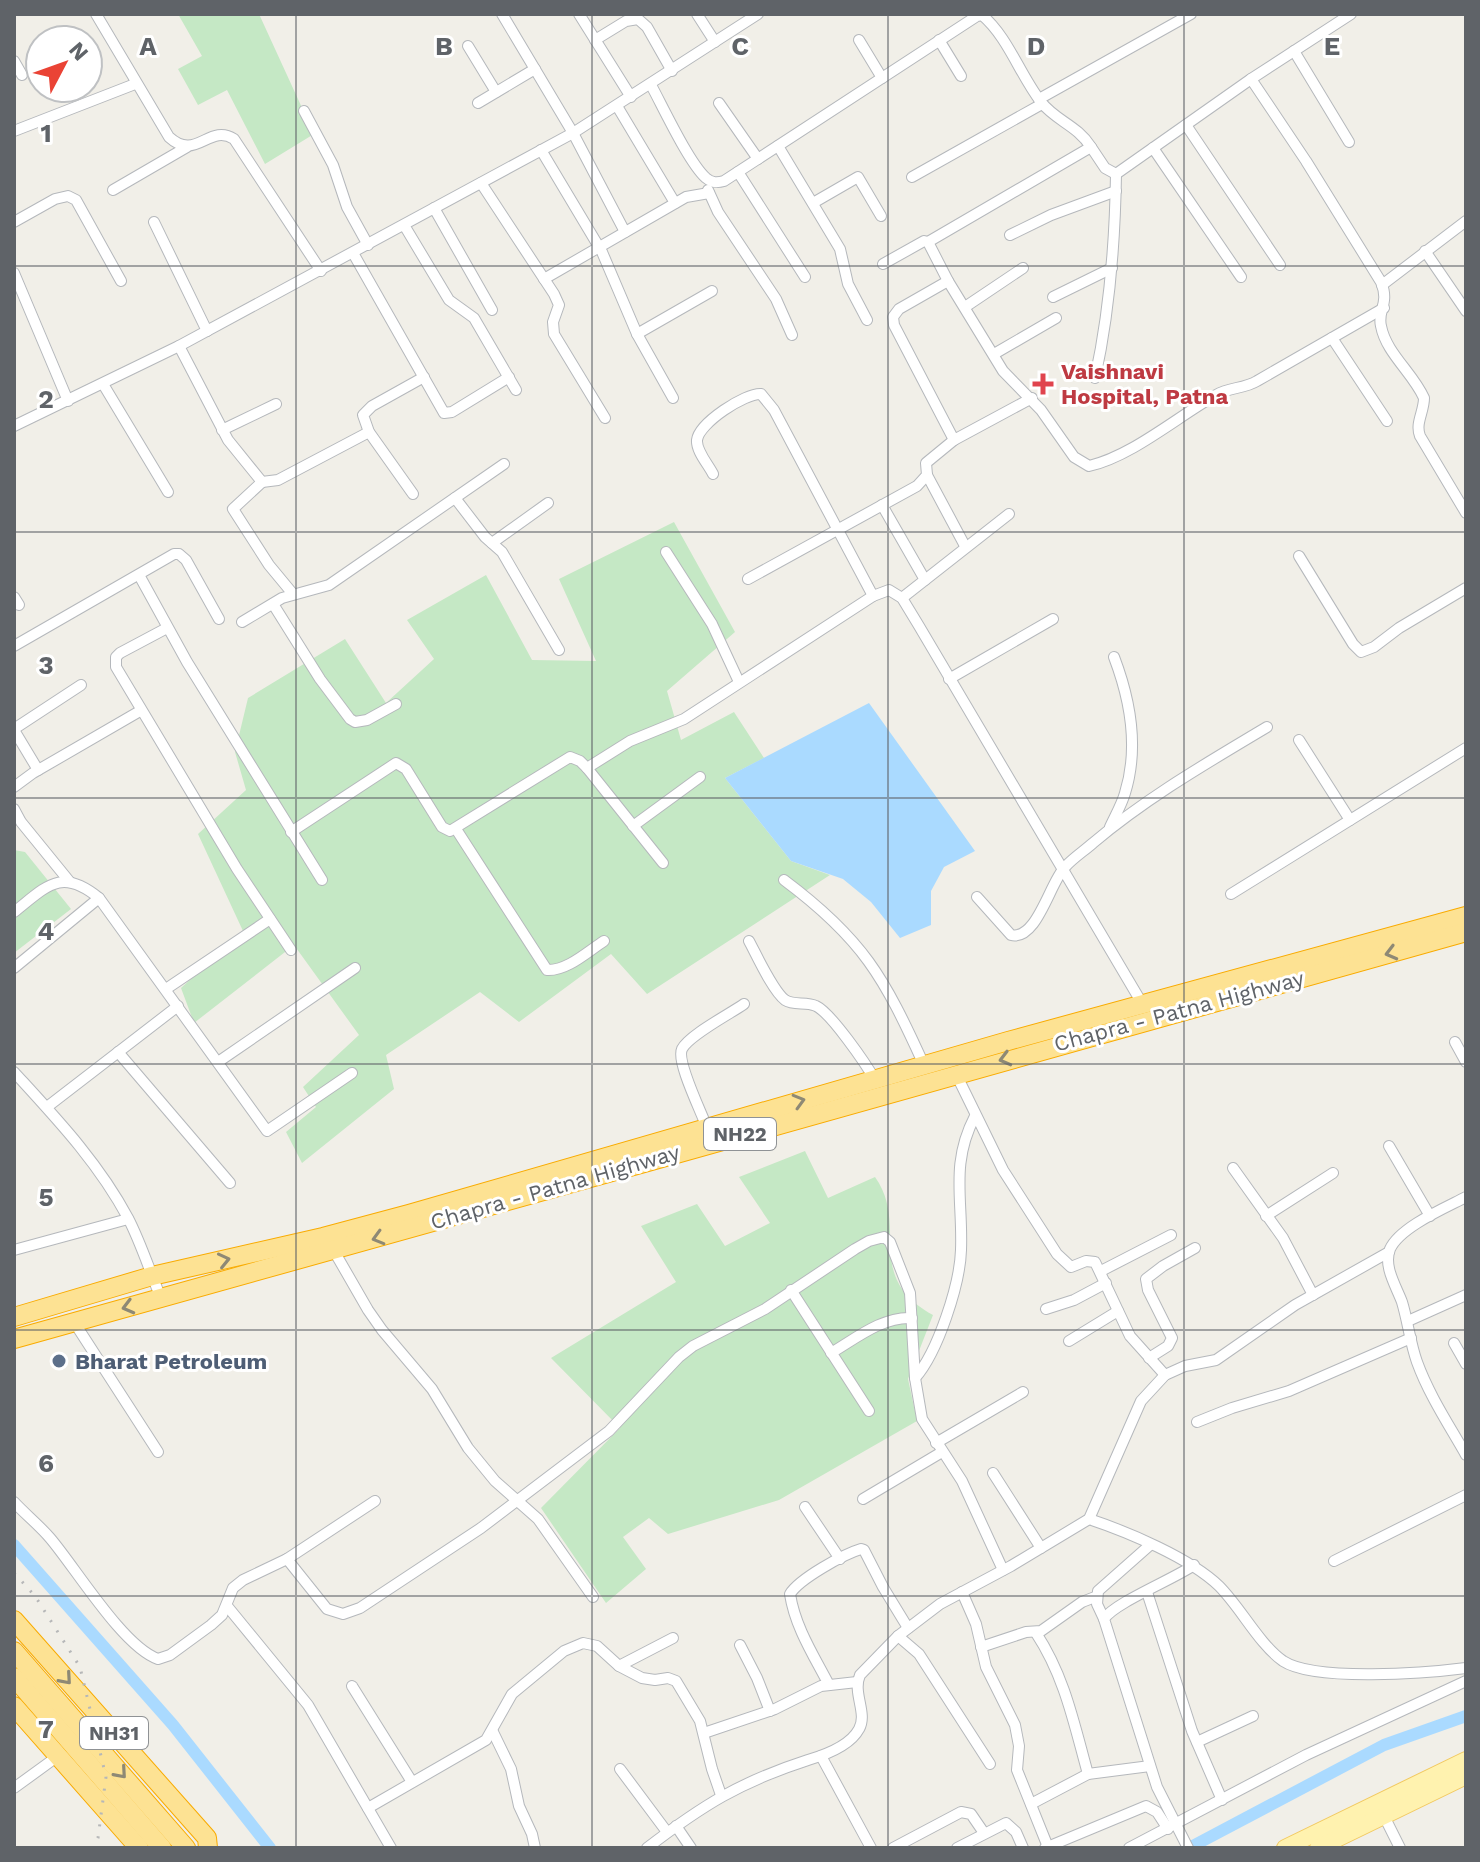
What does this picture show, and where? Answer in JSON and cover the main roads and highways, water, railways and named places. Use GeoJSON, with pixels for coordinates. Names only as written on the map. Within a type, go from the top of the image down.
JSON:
{"type":"FeatureCollection","features":[{"type":"Feature","properties":{"kind":"highway","name":"Chapra - Patna Highway"},"geometry":{"type":"LineString","coordinates":[[14,1317],[152,1276],[323,1237],[924,1065],[1466,916]]}},
{"type":"Feature","properties":{"kind":"highway","name":"Chapra - Patna Highway"},"geometry":{"type":"LineString","coordinates":[[14,1339],[1466,932]]}},
{"type":"Feature","properties":{"kind":"highway","name":"NH31"},"geometry":{"type":"LineString","coordinates":[[14,1620],[207,1838],[208,1848]]}},
{"type":"Feature","properties":{"kind":"highway"},"geometry":{"type":"LineString","coordinates":[[14,1651],[186,1848]]}},
{"type":"Feature","properties":{"kind":"highway"},"geometry":{"type":"LineString","coordinates":[[14,1677],[162,1848]]}},
{"type":"Feature","properties":{"kind":"highway","name":"NH31"},"geometry":{"type":"LineString","coordinates":[[14,1706],[139,1848]]}},
{"type":"Feature","properties":{"kind":"main road"},"geometry":{"type":"LineString","coordinates":[[1318,1848],[1347,1842],[1381,1809],[1466,1760]]}},
{"type":"Feature","properties":{"kind":"main road"},"geometry":{"type":"LineString","coordinates":[[1285,1848],[1466,1776]]}},
{"type":"Feature","properties":{"kind":"water"},"geometry":{"type":"Polygon","coordinates":[[[869,703],[975,851],[944,867],[931,891],[931,925],[900,938],[871,902],[843,879],[791,861],[725,778],[869,703]]]}},
{"type":"Feature","properties":{"kind":"waterway"},"geometry":{"type":"LineString","coordinates":[[14,1545],[173,1725],[270,1848]]}},
{"type":"Feature","properties":{"kind":"waterway"},"geometry":{"type":"LineString","coordinates":[[1189,1848],[1384,1745],[1466,1716]]}},
{"type":"Feature","properties":{"kind":"railway"},"geometry":{"type":"LineString","coordinates":[[14,1573],[35,1596],[80,1667],[106,1777],[94,1848]]}},
{"type":"Feature","properties":{"kind":"place","name":"Vaishnavi Hospital, Patna"},"geometry":{"type":"Point","coordinates":[1043,384]}},
{"type":"Feature","properties":{"kind":"place","name":"Bharat Petroleum"},"geometry":{"type":"Point","coordinates":[59,1361]}}]}
